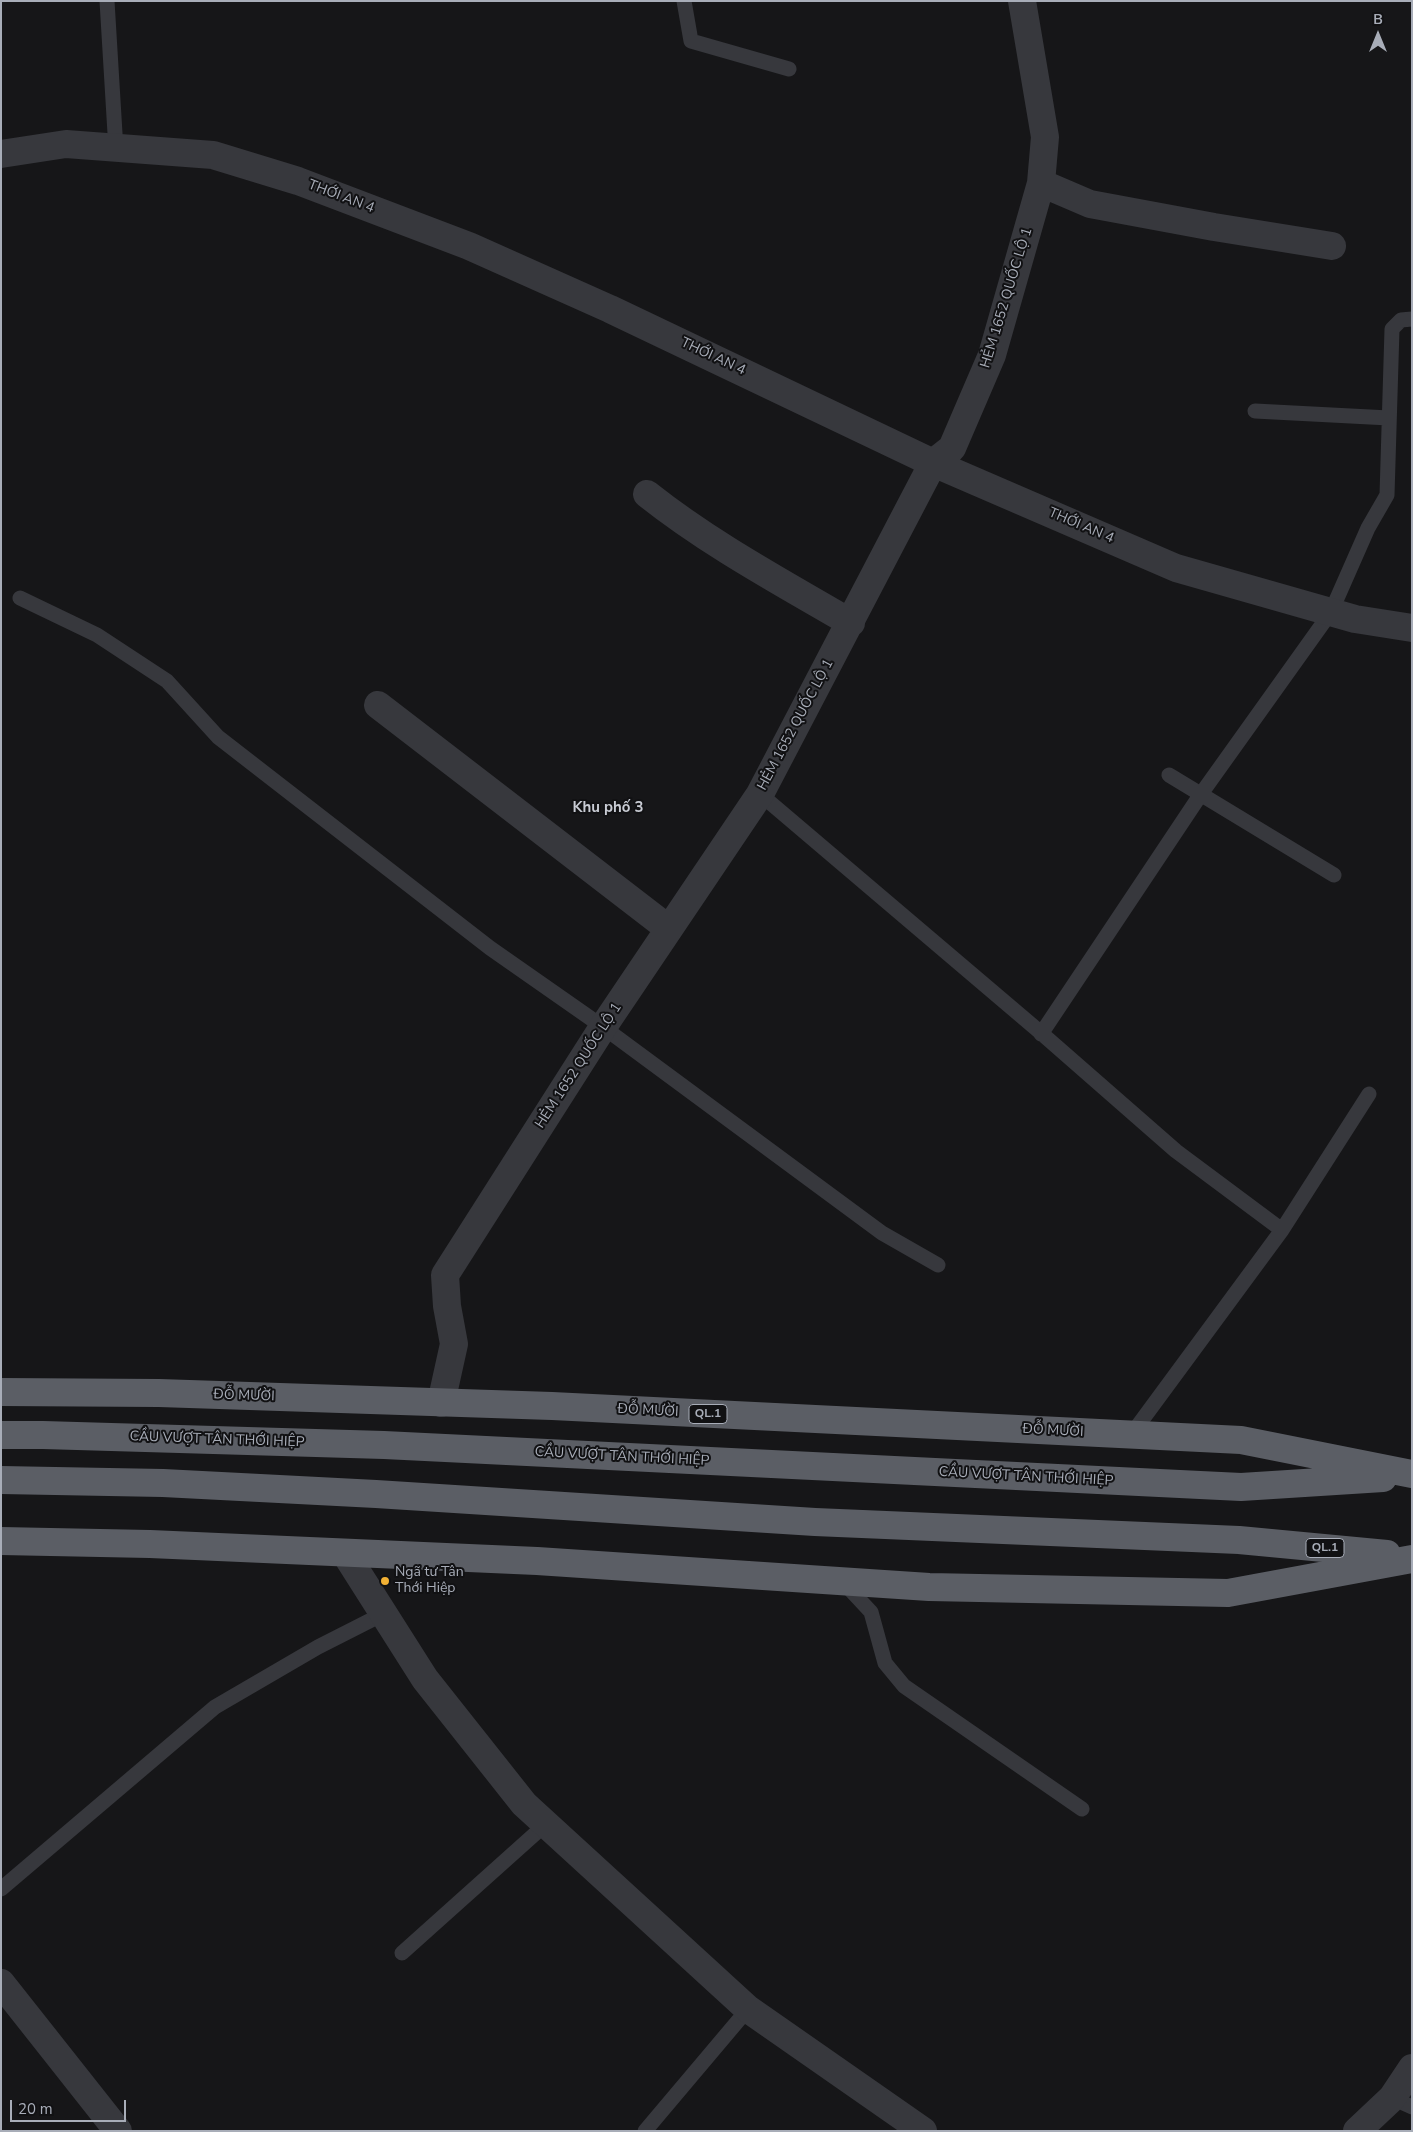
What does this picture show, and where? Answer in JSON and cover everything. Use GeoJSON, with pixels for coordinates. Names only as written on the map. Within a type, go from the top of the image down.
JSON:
{"type":"FeatureCollection","features":[{"type":"Feature","properties":{"kind":"highway","name":"ĐỖ MƯỜI"},"geometry":{"type":"LineString","coordinates":[[1,1392],[159,1393],[552,1406],[1241,1440],[1412,1475]]}},
{"type":"Feature","properties":{"kind":"highway","name":"CẦU VƯỢT TÂN THỚI HIỆP"},"geometry":{"type":"LineString","coordinates":[[1,1435],[43,1434],[384,1445],[1242,1487]]}},
{"type":"Feature","properties":{"kind":"highway","name":"ĐỖ MƯỜI"},"geometry":{"type":"LineString","coordinates":[[1242,1487],[1412,1475]]}},
{"type":"Feature","properties":{"kind":"highway","name":"QL.1"},"geometry":{"type":"LineString","coordinates":[[1,1480],[163,1483],[376,1494],[815,1522],[1239,1540],[1412,1558]]}},
{"type":"Feature","properties":{"kind":"highway","name":"QL.1"},"geometry":{"type":"LineString","coordinates":[[1,1541],[150,1544],[537,1562],[929,1587],[1228,1593],[1412,1558]]}},
{"type":"Feature","properties":{"kind":"street","name":"HẺM 1652 QUỐC LỘ 1"},"geometry":{"type":"LineString","coordinates":[[441,1403],[454,1344],[446,1306],[445,1275],[603,1027],[760,794],[933,463],[952,448],[992,355],[1041,183],[1045,137],[1022,1]]}},
{"type":"Feature","properties":{"kind":"street","name":"THỚI AN 4"},"geometry":{"type":"LineString","coordinates":[[1,154],[66,144],[116,150],[213,155],[298,180],[469,246],[610,309],[933,463],[1176,568],[1356,619],[1412,628]]}},
{"type":"Feature","properties":{"kind":"street"},"geometry":{"type":"LineString","coordinates":[[1041,183],[1090,204],[1332,246]]}},
{"type":"Feature","properties":{"kind":"street"},"geometry":{"type":"LineString","coordinates":[[646,494],[684,523],[747,563],[851,623]]}},
{"type":"Feature","properties":{"kind":"street"},"geometry":{"type":"LineString","coordinates":[[378,705],[669,929]]}},
{"type":"Feature","properties":{"kind":"street"},"geometry":{"type":"LineString","coordinates":[[345,1553],[426,1679],[524,1804],[748,2009],[923,2131]]}},
{"type":"Feature","properties":{"kind":"street"},"geometry":{"type":"LineString","coordinates":[[1,1983],[118,2131]]}},
{"type":"Feature","properties":{"kind":"street"},"geometry":{"type":"LineString","coordinates":[[1357,2131],[1402,2103],[1412,2068]]}},
{"type":"Feature","properties":{"kind":"lane"},"geometry":{"type":"LineString","coordinates":[[108,1],[116,150]]}},
{"type":"Feature","properties":{"kind":"lane"},"geometry":{"type":"LineString","coordinates":[[684,1],[691,41],[789,69]]}},
{"type":"Feature","properties":{"kind":"lane"},"geometry":{"type":"LineString","coordinates":[[1042,1034],[1201,794],[1331,612],[1368,528],[1387,495],[1392,329],[1401,320],[1412,319]]}},
{"type":"Feature","properties":{"kind":"lane"},"geometry":{"type":"LineString","coordinates":[[1255,410],[1389,418]]}},
{"type":"Feature","properties":{"kind":"lane"},"geometry":{"type":"LineString","coordinates":[[20,598],[98,636],[167,681],[218,737],[490,948],[603,1027],[882,1234],[938,1265]]}},
{"type":"Feature","properties":{"kind":"lane"},"geometry":{"type":"LineString","coordinates":[[1170,775],[1334,875]]}},
{"type":"Feature","properties":{"kind":"lane"},"geometry":{"type":"LineString","coordinates":[[760,794],[1042,1034],[1176,1151],[1282,1230]]}},
{"type":"Feature","properties":{"kind":"lane"},"geometry":{"type":"LineString","coordinates":[[1131,1434],[1282,1230],[1370,1094]]}},
{"type":"Feature","properties":{"kind":"lane"},"geometry":{"type":"LineString","coordinates":[[842,1581],[871,1612],[885,1663],[904,1686],[1082,1809]]}},
{"type":"Feature","properties":{"kind":"lane"},"geometry":{"type":"LineString","coordinates":[[1,1889],[215,1707],[318,1646],[384,1614]]}},
{"type":"Feature","properties":{"kind":"lane"},"geometry":{"type":"LineString","coordinates":[[402,1953],[546,1824]]}},
{"type":"Feature","properties":{"kind":"lane"},"geometry":{"type":"LineString","coordinates":[[645,2131],[748,2009]]}},
{"type":"Feature","properties":{"kind":"place","name":"Ngã tư Tân Thới Hiệp"},"geometry":{"type":"Point","coordinates":[385,1581]}},
{"type":"Feature","properties":{"kind":"district","name":"Khu phố 3"},"geometry":{"type":"Point","coordinates":[608,808]}}]}
